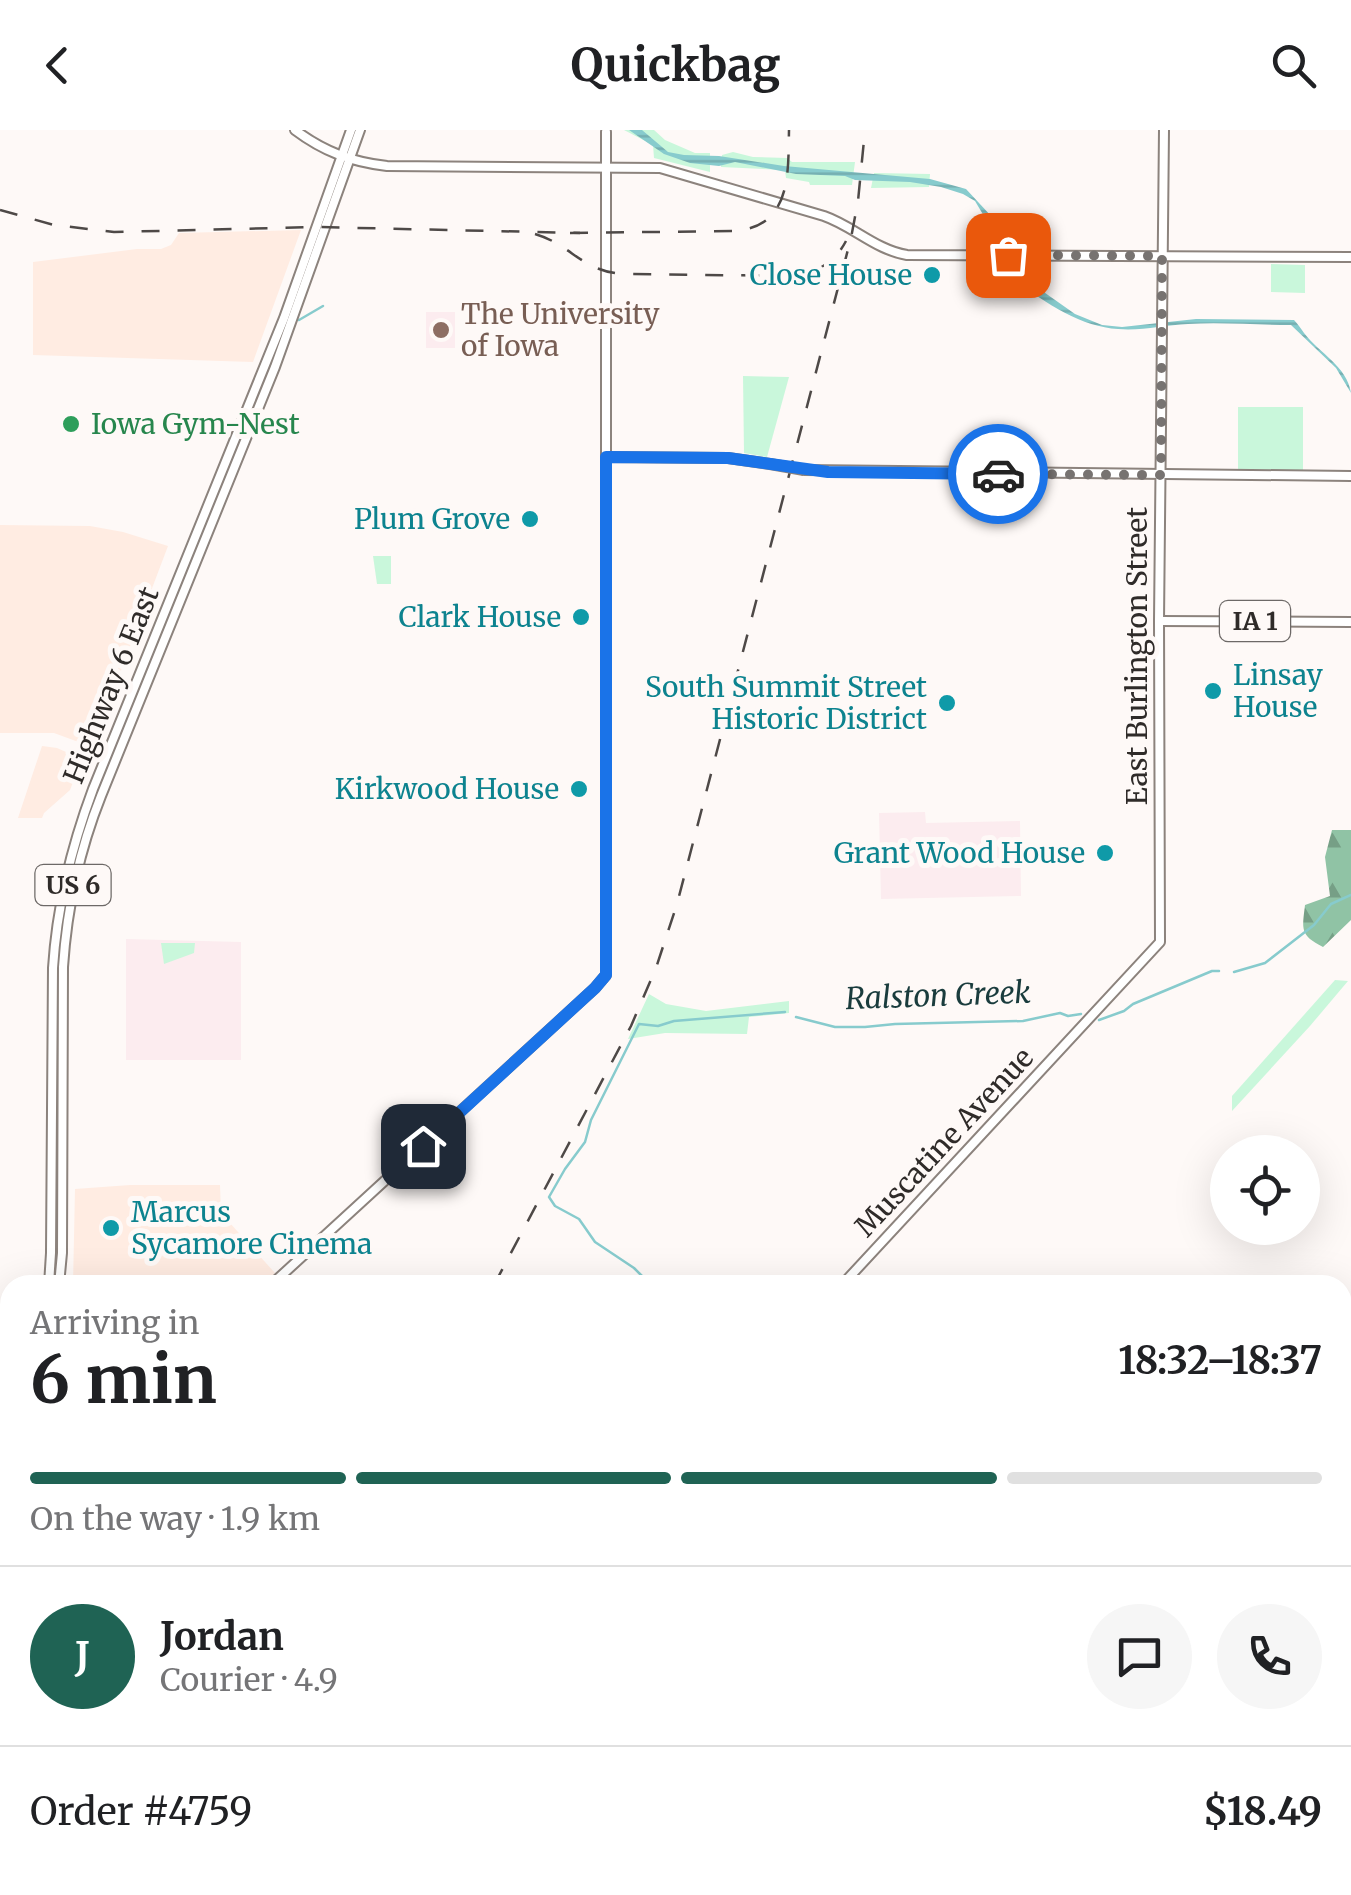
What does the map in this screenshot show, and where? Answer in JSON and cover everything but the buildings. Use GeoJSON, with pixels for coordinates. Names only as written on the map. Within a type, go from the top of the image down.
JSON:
{"type":"FeatureCollection","features":[{"type":"Feature","properties":{"kind":"main road"},"geometry":{"type":"LineString","coordinates":[[294,130],[345,159],[394,167],[660,168],[833,219],[898,254],[1351,258]]}},
{"type":"Feature","properties":{"kind":"main road","name":"Highway 6 East"},"geometry":{"type":"LineString","coordinates":[[60,1275],[63,968],[79,862],[101,796],[282,350],[351,130]]}},
{"type":"Feature","properties":{"kind":"main road","name":"Highway 6 East"},"geometry":{"type":"LineString","coordinates":[[50,1275],[53,968],[68,862],[97,780],[345,159],[360,130]]}},
{"type":"Feature","properties":{"kind":"main road","name":"East Burlington Street"},"geometry":{"type":"LineString","coordinates":[[1160,942],[1158,620],[1164,130]]}},
{"type":"Feature","properties":{"kind":"main road"},"geometry":{"type":"LineString","coordinates":[[283,1275],[606,975],[606,132]]}},
{"type":"Feature","properties":{"kind":"main road"},"geometry":{"type":"LineString","coordinates":[[606,457],[728,458],[804,470],[1347,476]]}},
{"type":"Feature","properties":{"kind":"main road","name":"IA 1"},"geometry":{"type":"LineString","coordinates":[[1158,620],[1351,622]]}},
{"type":"Feature","properties":{"kind":"main road","name":"Muscatine Avenue"},"geometry":{"type":"LineString","coordinates":[[851,1275],[1160,942]]}},
{"type":"Feature","properties":{"kind":"shaded area"},"geometry":{"type":"Polygon","coordinates":[[[301,230],[253,362],[33,355],[33,262],[161,249],[171,245],[179,233],[301,230]]]}},
{"type":"Feature","properties":{"kind":"shaded area","name":"The University of Iowa"},"geometry":{"type":"Polygon","coordinates":[[[426,312],[455,312],[455,348],[426,348],[426,312]]]}},
{"type":"Feature","properties":{"kind":"shaded area"},"geometry":{"type":"Polygon","coordinates":[[[0,525],[90,526],[168,546],[92,747],[54,733],[0,733],[0,525]]]}},
{"type":"Feature","properties":{"kind":"shaded area"},"geometry":{"type":"Polygon","coordinates":[[[42,746],[82,759],[70,790],[42,818],[18,818],[42,746]]]}},
{"type":"Feature","properties":{"kind":"shaded area"},"geometry":{"type":"Polygon","coordinates":[[[925,812],[926,823],[1020,821],[1021,896],[881,899],[879,813],[925,812]]]}},
{"type":"Feature","properties":{"kind":"shaded area"},"geometry":{"type":"Polygon","coordinates":[[[126,939],[241,942],[241,1060],[126,1060],[126,939]]]}},
{"type":"Feature","properties":{"kind":"shaded area"},"geometry":{"type":"Polygon","coordinates":[[[220,1185],[221,1213],[275,1273],[73,1275],[75,1189],[220,1185]]]}},
{"type":"Feature","properties":{"kind":"green space"},"geometry":{"type":"Polygon","coordinates":[[[624,130],[654,130],[665,140],[695,153],[710,153],[710,172],[654,158],[653,145],[624,130]]]}},
{"type":"Feature","properties":{"kind":"green space"},"geometry":{"type":"Polygon","coordinates":[[[733,152],[787,158],[792,162],[855,162],[852,185],[810,185],[786,178],[785,170],[721,167],[722,155],[733,152]]]}},
{"type":"Feature","properties":{"kind":"green space"},"geometry":{"type":"Polygon","coordinates":[[[874,173],[930,174],[929,187],[871,188],[874,173]]]}},
{"type":"Feature","properties":{"kind":"green space"},"geometry":{"type":"Polygon","coordinates":[[[1271,264],[1305,265],[1305,293],[1271,292],[1271,264]]]}},
{"type":"Feature","properties":{"kind":"green space"},"geometry":{"type":"Polygon","coordinates":[[[743,376],[789,377],[767,457],[744,453],[743,376]]]}},
{"type":"Feature","properties":{"kind":"green space"},"geometry":{"type":"Polygon","coordinates":[[[1238,407],[1303,407],[1303,473],[1238,473],[1238,407]]]}},
{"type":"Feature","properties":{"kind":"green space"},"geometry":{"type":"Polygon","coordinates":[[[373,556],[391,556],[391,584],[377,584],[373,556]]]}},
{"type":"Feature","properties":{"kind":"green space"},"geometry":{"type":"Polygon","coordinates":[[[1332,830],[1351,830],[1351,920],[1323,947],[1306,935],[1303,920],[1305,905],[1330,896],[1325,857],[1332,830]]]}},
{"type":"Feature","properties":{"kind":"green space"},"geometry":{"type":"Polygon","coordinates":[[[161,943],[195,943],[194,953],[164,964],[161,943]]]}},
{"type":"Feature","properties":{"kind":"green space"},"geometry":{"type":"Polygon","coordinates":[[[1335,980],[1348,981],[1232,1111],[1232,1096],[1335,980]]]}},
{"type":"Feature","properties":{"kind":"green space"},"geometry":{"type":"Polygon","coordinates":[[[649,994],[666,1004],[706,1011],[789,1001],[789,1013],[749,1017],[747,1034],[665,1033],[628,1039],[649,994]]]}},
{"type":"Feature","properties":{"kind":"water"},"geometry":{"type":"Polygon","coordinates":[[[629,130],[642,130],[668,152],[684,155],[930,179],[966,189],[992,217],[1011,269],[1075,314],[1102,325],[1122,327],[1196,319],[1294,320],[1339,368],[1351,393],[1336,368],[1291,325],[1201,323],[1127,329],[1102,327],[1071,316],[1041,299],[1002,268],[994,233],[975,201],[963,194],[910,182],[796,174],[735,162],[719,166],[690,163],[664,154],[629,130]]]}},
{"type":"Feature","properties":{"kind":"waterway"},"geometry":{"type":"LineString","coordinates":[[299,320],[323,306]]}},
{"type":"Feature","properties":{"kind":"waterway","name":"Ralston Creek"},"geometry":{"type":"LineString","coordinates":[[1234,972],[1265,963],[1314,925],[1331,904],[1351,895]]}},
{"type":"Feature","properties":{"kind":"waterway","name":"Ralston Creek"},"geometry":{"type":"LineString","coordinates":[[1099,1020],[1219,971]]}},
{"type":"Feature","properties":{"kind":"waterway","name":"Ralston Creek"},"geometry":{"type":"LineString","coordinates":[[641,1275],[595,1242],[579,1219],[555,1206],[549,1197],[585,1142],[591,1120],[639,1024],[658,1026],[674,1021],[785,1012]]}},
{"type":"Feature","properties":{"kind":"waterway","name":"Ralston Creek"},"geometry":{"type":"LineString","coordinates":[[796,1017],[835,1027],[865,1027],[1023,1021],[1060,1013],[1081,1014]]}},
{"type":"Feature","properties":{"kind":"railway"},"geometry":{"type":"LineString","coordinates":[[570,233],[734,231],[753,227],[767,220],[783,195],[789,130]]}},
{"type":"Feature","properties":{"kind":"railway"},"geometry":{"type":"LineString","coordinates":[[499,1275],[631,1026],[677,904],[851,238],[865,130]]}},
{"type":"Feature","properties":{"kind":"railway"},"geometry":{"type":"LineString","coordinates":[[0,210],[54,225],[114,232],[318,227],[580,233]]}},
{"type":"Feature","properties":{"kind":"railway"},"geometry":{"type":"LineString","coordinates":[[535,234],[586,263],[623,274],[797,276],[826,264],[846,241]]}},
{"type":"Feature","properties":{"kind":"way so far"},"geometry":{"type":"LineString","coordinates":[[998,474],[1161,475],[1162,256],[1008,255]]}},
{"type":"Feature","properties":{"kind":"place","name":"Close House"},"geometry":{"type":"Point","coordinates":[932,275]}},
{"type":"Feature","properties":{"kind":"place","name":"The University of Iowa"},"geometry":{"type":"Point","coordinates":[441,330]}},
{"type":"Feature","properties":{"kind":"place","name":"Iowa Gym-Nest"},"geometry":{"type":"Point","coordinates":[71,424]}},
{"type":"Feature","properties":{"kind":"place","name":"Plum Grove"},"geometry":{"type":"Point","coordinates":[530,519]}},
{"type":"Feature","properties":{"kind":"place","name":"Clark House"},"geometry":{"type":"Point","coordinates":[581,617]}},
{"type":"Feature","properties":{"kind":"place","name":"Linsay House"},"geometry":{"type":"Point","coordinates":[1213,691]}},
{"type":"Feature","properties":{"kind":"place","name":"South Summit Street Historic District"},"geometry":{"type":"Point","coordinates":[947,703]}},
{"type":"Feature","properties":{"kind":"place","name":"Kirkwood House"},"geometry":{"type":"Point","coordinates":[579,789]}},
{"type":"Feature","properties":{"kind":"place","name":"Grant Wood House"},"geometry":{"type":"Point","coordinates":[1105,853]}},
{"type":"Feature","properties":{"kind":"place","name":"Marcus Sycamore Cinema"},"geometry":{"type":"Point","coordinates":[111,1228]}},
{"type":"Feature","properties":{"kind":"route"},"geometry":{"type":"LineString","coordinates":[[423,1146],[601,983],[608,968],[606,457],[728,458],[828,472],[998,474]]}}]}
